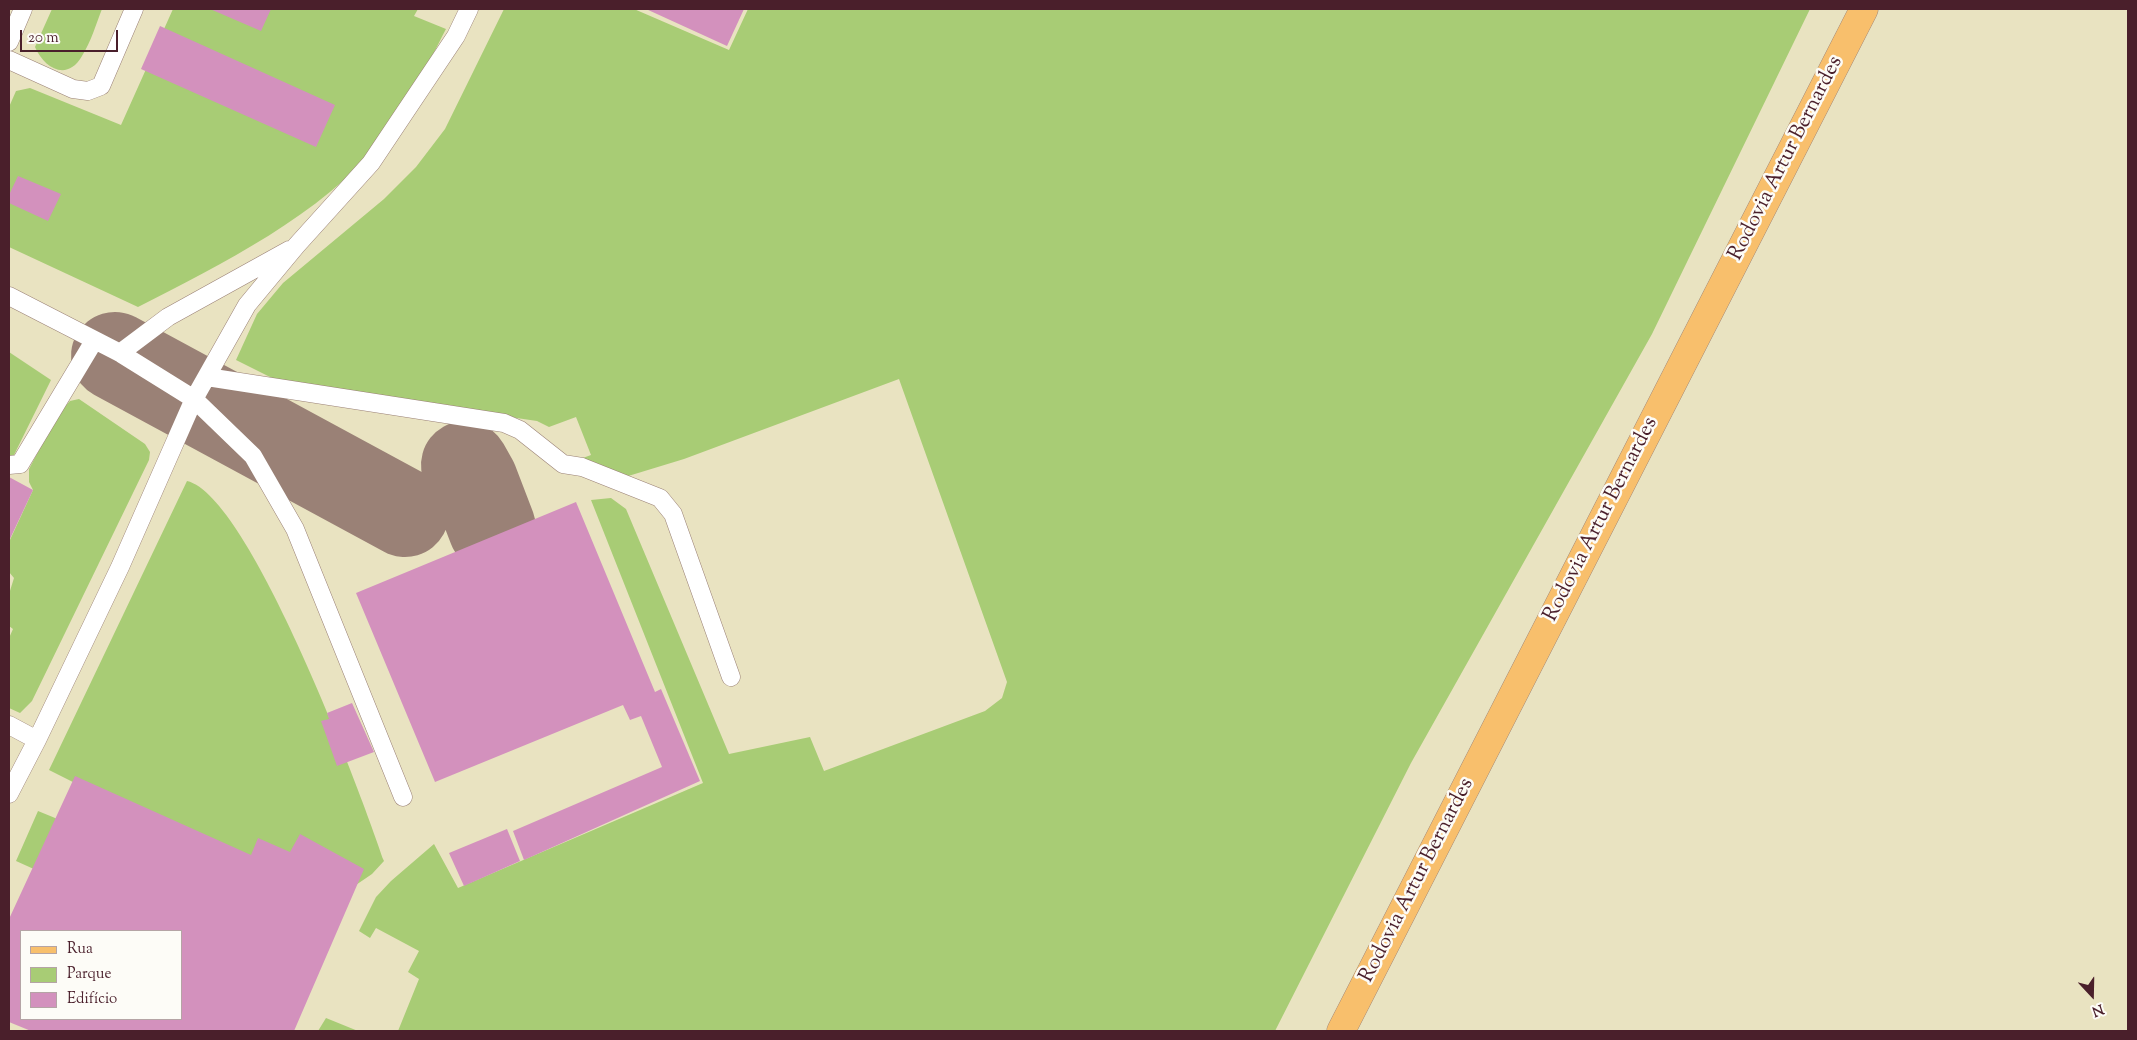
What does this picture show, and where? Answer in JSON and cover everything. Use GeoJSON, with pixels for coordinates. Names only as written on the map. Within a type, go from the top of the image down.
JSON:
{"type":"FeatureCollection","features":[{"type":"Feature","properties":{"kind":"main road","name":"Rodovia Artur Bernardes"},"geometry":{"type":"LineString","coordinates":[[1341,1031],[1864,9]]}},
{"type":"Feature","properties":{"kind":"lane"},"geometry":{"type":"LineString","coordinates":[[9,42],[23,9]]}},
{"type":"Feature","properties":{"kind":"lane"},"geometry":{"type":"LineString","coordinates":[[9,60],[73,90],[88,91],[101,86],[134,9]]}},
{"type":"Feature","properties":{"kind":"lane"},"geometry":{"type":"LineString","coordinates":[[9,794],[120,567],[194,399],[247,305],[296,246],[371,162],[456,36],[469,9]]}},
{"type":"Feature","properties":{"kind":"lane"},"geometry":{"type":"LineString","coordinates":[[120,353],[168,317],[296,246]]}},
{"type":"Feature","properties":{"kind":"lane"},"geometry":{"type":"LineString","coordinates":[[9,296],[120,353],[194,399],[252,456],[295,530],[403,798]]}},
{"type":"Feature","properties":{"kind":"lane"},"geometry":{"type":"LineString","coordinates":[[9,465],[20,464],[94,341]]}},
{"type":"Feature","properties":{"kind":"lane"},"geometry":{"type":"LineString","coordinates":[[207,377],[504,423],[520,430],[563,464],[582,467],[660,498],[673,514],[731,677]]}},
{"type":"Feature","properties":{"kind":"lane"},"geometry":{"type":"LineString","coordinates":[[9,725],[37,740]]}},
{"type":"Feature","properties":{"kind":"green space"},"geometry":{"type":"Polygon","coordinates":[[[52,9],[102,9],[85,51],[70,69],[56,69],[50,66],[44,61],[35,47],[52,9]]]}},
{"type":"Feature","properties":{"kind":"green space"},"geometry":{"type":"Polygon","coordinates":[[[173,9],[418,9],[414,16],[446,29],[417,87],[400,115],[382,141],[358,167],[330,192],[269,236],[203,274],[138,307],[9,247],[9,107],[16,91],[30,88],[121,125],[173,9]]]}},
{"type":"Feature","properties":{"kind":"green space"},"geometry":{"type":"Polygon","coordinates":[[[504,9],[634,9],[729,50],[748,9],[1810,9],[1652,334],[1411,763],[1275,1031],[398,1031],[419,979],[408,972],[419,951],[376,928],[370,938],[359,931],[376,897],[391,881],[434,844],[458,888],[703,783],[591,500],[611,498],[626,509],[729,754],[810,737],[824,771],[985,711],[1002,698],[1007,682],[899,379],[684,459],[625,477],[561,466],[591,455],[576,417],[549,427],[537,421],[284,384],[236,360],[257,314],[283,283],[384,199],[416,167],[445,129],[504,9]]]}},
{"type":"Feature","properties":{"kind":"green space"},"geometry":{"type":"Polygon","coordinates":[[[9,352],[51,380],[14,455],[9,457],[9,352]]]}},
{"type":"Feature","properties":{"kind":"green space"},"geometry":{"type":"Polygon","coordinates":[[[79,399],[145,444],[150,452],[149,460],[32,701],[20,713],[9,708],[9,638],[13,629],[9,626],[9,594],[14,578],[9,572],[9,542],[33,490],[29,482],[29,469],[58,414],[70,401],[79,399]]]}},
{"type":"Feature","properties":{"kind":"green space"},"geometry":{"type":"Polygon","coordinates":[[[187,481],[213,499],[241,537],[271,590],[329,715],[384,861],[372,874],[350,889],[246,869],[49,770],[187,481]]]}},
{"type":"Feature","properties":{"kind":"green space"},"geometry":{"type":"Polygon","coordinates":[[[38,811],[60,820],[36,870],[16,861],[38,811]]]}},
{"type":"Feature","properties":{"kind":"green space"},"geometry":{"type":"Polygon","coordinates":[[[326,1018],[358,1031],[318,1031],[326,1018]]]}},
{"type":"Feature","properties":{"kind":"building"},"geometry":{"type":"Polygon","coordinates":[[[210,9],[271,9],[261,31],[210,9]]]}},
{"type":"Feature","properties":{"kind":"building"},"geometry":{"type":"Polygon","coordinates":[[[646,9],[744,9],[727,46],[646,9]]]}},
{"type":"Feature","properties":{"kind":"building"},"geometry":{"type":"Polygon","coordinates":[[[160,26],[335,105],[316,147],[141,69],[160,26]]]}},
{"type":"Feature","properties":{"kind":"building"},"geometry":{"type":"Polygon","coordinates":[[[18,176],[61,194],[48,221],[9,203],[9,195],[18,176]]]}},
{"type":"Feature","properties":{"kind":"building"},"geometry":{"type":"Polygon","coordinates":[[[9,477],[33,490],[9,541],[9,477]]]}},
{"type":"Feature","properties":{"kind":"building"},"geometry":{"type":"Polygon","coordinates":[[[576,502],[655,692],[661,689],[700,781],[524,860],[513,831],[662,767],[641,716],[630,720],[623,705],[435,782],[356,593],[576,502]]]}},
{"type":"Feature","properties":{"kind":"building"},"geometry":{"type":"Polygon","coordinates":[[[352,703],[374,752],[337,766],[321,721],[329,719],[327,713],[352,703]]]}},
{"type":"Feature","properties":{"kind":"building"},"geometry":{"type":"Polygon","coordinates":[[[75,776],[251,855],[258,838],[290,852],[300,834],[364,869],[294,1031],[31,1031],[9,1022],[9,919],[75,776]]]}},
{"type":"Feature","properties":{"kind":"building"},"geometry":{"type":"Polygon","coordinates":[[[507,829],[520,861],[464,886],[449,853],[507,829]]]}},
{"type":"Feature","properties":{"kind":"taxiway"},"geometry":{"type":"LineString","coordinates":[[115,356],[405,513]]}},
{"type":"Feature","properties":{"kind":"taxiway"},"geometry":{"type":"LineString","coordinates":[[465,465],[474,481],[492,528]]}}]}
